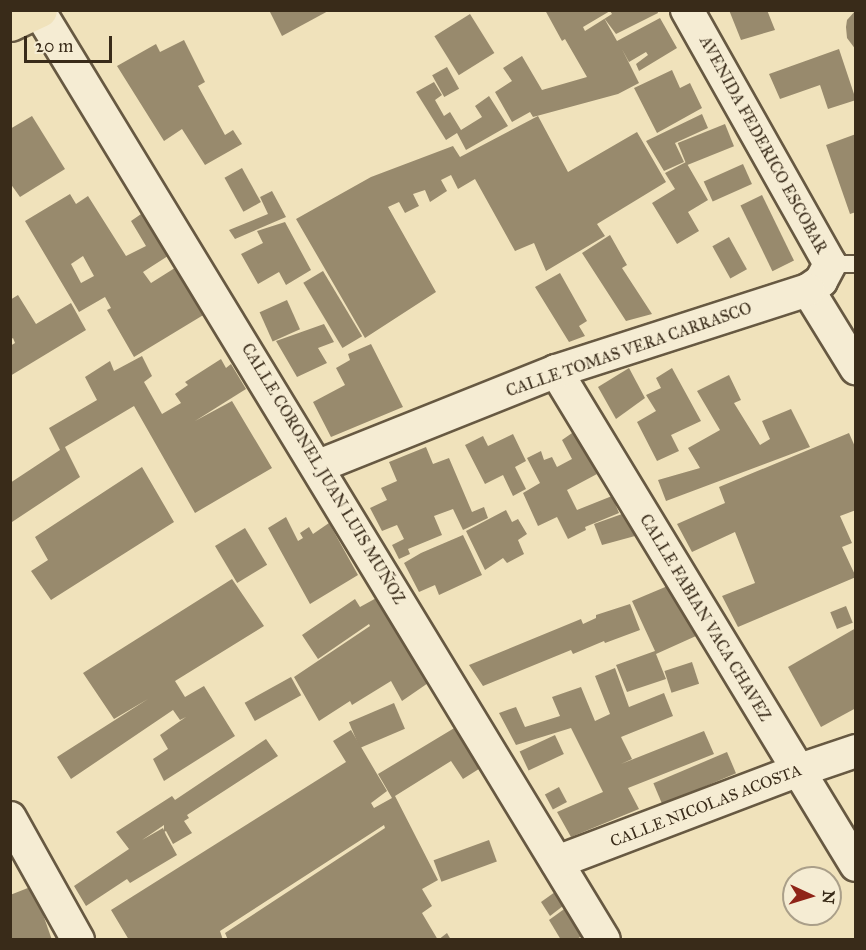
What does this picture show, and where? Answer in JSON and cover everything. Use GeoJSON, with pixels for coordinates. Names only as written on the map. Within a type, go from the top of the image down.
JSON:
{"type":"FeatureCollection","features":[{"type":"Feature","properties":{"kind":"highway"},"geometry":{"type":"LineString","coordinates":[[10,24],[40,11]]}},
{"type":"Feature","properties":{"kind":"street","name":"AVENIDA FEDERICO ESCOBAR"},"geometry":{"type":"LineString","coordinates":[[687,10],[843,264],[808,290]]}},
{"type":"Feature","properties":{"kind":"street","name":"CALLE CORONEL JUAN LUIS MUÑOZ"},"geometry":{"type":"LineString","coordinates":[[40,11],[319,466],[604,939]]}},
{"type":"Feature","properties":{"kind":"street","name":"CALLE TOMAS VERA CARRASCO"},"geometry":{"type":"LineString","coordinates":[[319,466],[556,371],[808,290]]}},
{"type":"Feature","properties":{"kind":"street"},"geometry":{"type":"LineString","coordinates":[[808,290],[855,368]]}},
{"type":"Feature","properties":{"kind":"street","name":"CALLE FABIAN VACA CHAVEZ"},"geometry":{"type":"LineString","coordinates":[[556,371],[855,865]]}},
{"type":"Feature","properties":{"kind":"street","name":"CALLE NICOLAS ACOSTA"},"geometry":{"type":"LineString","coordinates":[[557,862],[855,751]]}},
{"type":"Feature","properties":{"kind":"street"},"geometry":{"type":"LineString","coordinates":[[10,818],[78,939]]}},
{"type":"Feature","properties":{"kind":"building"},"geometry":{"type":"Polygon","coordinates":[[[269,10],[330,10],[282,36],[269,10]]]}},
{"type":"Feature","properties":{"kind":"building"},"geometry":{"type":"Polygon","coordinates":[[[545,10],[657,10],[658,13],[616,34],[605,19],[612,14],[610,11],[583,27],[585,31],[604,19],[617,41],[660,18],[677,48],[639,71],[636,64],[648,55],[646,52],[629,62],[622,49],[639,83],[618,94],[533,117],[530,112],[512,122],[495,92],[512,81],[503,68],[522,56],[542,90],[587,77],[565,39],[562,41],[545,10]]]}},
{"type":"Feature","properties":{"kind":"building"},"geometry":{"type":"Polygon","coordinates":[[[729,10],[767,10],[775,30],[741,40],[729,10]]]}},
{"type":"Feature","properties":{"kind":"building"},"geometry":{"type":"Polygon","coordinates":[[[856,10],[856,50],[847,38],[846,27],[847,20],[856,10]]]}},
{"type":"Feature","properties":{"kind":"building"},"geometry":{"type":"Polygon","coordinates":[[[470,14],[494,53],[459,75],[434,36],[470,14]]]}},
{"type":"Feature","properties":{"kind":"building"},"geometry":{"type":"Polygon","coordinates":[[[184,40],[205,82],[198,86],[225,135],[233,130],[242,144],[205,165],[182,129],[164,141],[117,66],[156,44],[160,52],[184,40]]]}},
{"type":"Feature","properties":{"kind":"building"},"geometry":{"type":"Polygon","coordinates":[[[839,49],[856,100],[828,109],[820,85],[780,99],[769,74],[839,49]]]}},
{"type":"Feature","properties":{"kind":"building"},"geometry":{"type":"Polygon","coordinates":[[[447,67],[459,89],[444,97],[432,75],[447,67]]]}},
{"type":"Feature","properties":{"kind":"building"},"geometry":{"type":"Polygon","coordinates":[[[672,70],[680,88],[690,83],[702,108],[657,133],[634,88],[672,70]]]}},
{"type":"Feature","properties":{"kind":"building"},"geometry":{"type":"Polygon","coordinates":[[[434,82],[442,95],[435,100],[444,116],[450,112],[461,130],[482,117],[475,106],[489,96],[508,126],[466,150],[457,133],[446,140],[416,92],[434,82]]]}},
{"type":"Feature","properties":{"kind":"building"},"geometry":{"type":"Polygon","coordinates":[[[702,114],[708,128],[675,143],[684,162],[664,171],[646,141],[702,114]]]}},
{"type":"Feature","properties":{"kind":"building"},"geometry":{"type":"Polygon","coordinates":[[[32,116],[65,169],[20,197],[10,183],[10,129],[32,116]]]}},
{"type":"Feature","properties":{"kind":"building"},"geometry":{"type":"Polygon","coordinates":[[[538,116],[568,172],[637,132],[666,182],[597,224],[605,236],[546,271],[534,243],[515,251],[475,179],[458,189],[451,175],[441,180],[447,191],[430,202],[425,190],[413,194],[419,206],[405,213],[399,202],[388,207],[436,292],[365,338],[296,219],[371,177],[453,146],[460,157],[538,116]]]}},
{"type":"Feature","properties":{"kind":"building"},"geometry":{"type":"Polygon","coordinates":[[[725,124],[734,146],[687,165],[678,143],[725,124]]]}},
{"type":"Feature","properties":{"kind":"building"},"geometry":{"type":"Polygon","coordinates":[[[856,134],[856,212],[850,214],[826,145],[856,134]]]}},
{"type":"Feature","properties":{"kind":"building"},"geometry":{"type":"Polygon","coordinates":[[[686,162],[708,200],[688,212],[699,231],[677,244],[652,203],[675,189],[665,173],[686,162]]]}},
{"type":"Feature","properties":{"kind":"building"},"geometry":{"type":"Polygon","coordinates":[[[743,164],[752,184],[713,202],[704,181],[743,164]]]}},
{"type":"Feature","properties":{"kind":"building"},"geometry":{"type":"Polygon","coordinates":[[[242,168],[261,202],[243,212],[225,178],[242,168]]]}},
{"type":"Feature","properties":{"kind":"building"},"geometry":{"type":"Polygon","coordinates":[[[272,191],[286,217],[235,239],[229,230],[268,214],[260,197],[272,191]]]}},
{"type":"Feature","properties":{"kind":"building"},"geometry":{"type":"Polygon","coordinates":[[[70,194],[76,204],[88,196],[126,256],[146,246],[131,221],[144,212],[171,254],[143,272],[151,283],[178,266],[205,314],[134,357],[107,310],[111,308],[105,297],[79,312],[25,221],[70,194]],[[83,256],[71,264],[81,283],[94,276],[83,256]]]}},
{"type":"Feature","properties":{"kind":"building"},"geometry":{"type":"Polygon","coordinates":[[[762,195],[794,261],[772,271],[740,206],[762,195]]]}},
{"type":"Feature","properties":{"kind":"building"},"geometry":{"type":"Polygon","coordinates":[[[285,222],[311,270],[286,285],[279,272],[258,284],[241,254],[263,243],[257,231],[285,222]]]}},
{"type":"Feature","properties":{"kind":"building"},"geometry":{"type":"Polygon","coordinates":[[[610,235],[627,265],[622,268],[652,314],[626,321],[582,253],[610,235]]]}},
{"type":"Feature","properties":{"kind":"building"},"geometry":{"type":"Polygon","coordinates":[[[729,237],[747,269],[730,279],[712,246],[729,237]]]}},
{"type":"Feature","properties":{"kind":"building"},"geometry":{"type":"Polygon","coordinates":[[[323,271],[362,336],[342,348],[303,283],[323,271]]]}},
{"type":"Feature","properties":{"kind":"building"},"geometry":{"type":"Polygon","coordinates":[[[560,273],[587,321],[579,326],[585,336],[569,342],[535,287],[560,273]]]}},
{"type":"Feature","properties":{"kind":"building"},"geometry":{"type":"Polygon","coordinates":[[[18,295],[36,324],[71,303],[86,330],[10,376],[10,346],[15,343],[13,338],[10,340],[10,300],[18,295]]]}},
{"type":"Feature","properties":{"kind":"building"},"geometry":{"type":"Polygon","coordinates":[[[287,300],[300,329],[273,341],[260,312],[287,300]]]}},
{"type":"Feature","properties":{"kind":"building"},"geometry":{"type":"Polygon","coordinates":[[[324,324],[334,342],[318,348],[327,363],[297,377],[276,341],[324,324]]]}},
{"type":"Feature","properties":{"kind":"building"},"geometry":{"type":"Polygon","coordinates":[[[371,344],[403,407],[331,437],[313,402],[345,385],[336,368],[350,360],[348,354],[371,344]]]}},
{"type":"Feature","properties":{"kind":"building"},"geometry":{"type":"Polygon","coordinates":[[[142,356],[152,376],[144,382],[162,414],[181,403],[175,394],[188,385],[185,382],[221,359],[226,368],[231,364],[246,389],[195,421],[232,401],[272,468],[195,513],[134,406],[65,447],[80,477],[12,522],[10,483],[60,450],[49,428],[97,400],[85,377],[110,361],[114,371],[142,356]]]}},
{"type":"Feature","properties":{"kind":"building"},"geometry":{"type":"Polygon","coordinates":[[[629,368],[645,398],[616,419],[598,387],[629,368]]]}},
{"type":"Feature","properties":{"kind":"building"},"geometry":{"type":"Polygon","coordinates":[[[672,368],[701,421],[671,435],[679,451],[657,461],[637,422],[656,411],[646,395],[661,388],[656,378],[672,368]]]}},
{"type":"Feature","properties":{"kind":"building"},"geometry":{"type":"Polygon","coordinates":[[[729,375],[741,400],[734,403],[760,445],[770,439],[762,421],[791,409],[810,447],[666,501],[658,480],[700,468],[688,448],[720,430],[697,391],[729,375]]]}},
{"type":"Feature","properties":{"kind":"building"},"geometry":{"type":"Polygon","coordinates":[[[575,431],[597,474],[567,490],[577,510],[612,496],[619,513],[585,527],[586,530],[568,539],[557,517],[538,526],[523,493],[540,483],[527,458],[541,451],[544,460],[552,457],[557,467],[572,459],[562,440],[575,431]]]}},
{"type":"Feature","properties":{"kind":"building"},"geometry":{"type":"Polygon","coordinates":[[[849,433],[856,449],[856,510],[840,516],[852,543],[842,547],[856,577],[738,627],[722,596],[755,583],[735,532],[692,552],[677,524],[725,503],[719,487],[849,433]]]}},
{"type":"Feature","properties":{"kind":"building"},"geometry":{"type":"Polygon","coordinates":[[[513,434],[526,461],[515,467],[526,489],[513,496],[503,475],[485,484],[465,445],[483,436],[488,446],[513,434]]]}},
{"type":"Feature","properties":{"kind":"building"},"geometry":{"type":"Polygon","coordinates":[[[426,447],[433,464],[449,458],[472,512],[484,507],[488,518],[463,530],[453,509],[434,516],[442,535],[408,549],[410,554],[399,559],[392,545],[404,539],[397,525],[382,531],[370,508],[387,500],[381,488],[397,481],[389,462],[426,447]]]}},
{"type":"Feature","properties":{"kind":"building"},"geometry":{"type":"Polygon","coordinates":[[[142,467],[174,522],[51,600],[31,571],[48,560],[35,537],[142,467]]]}},
{"type":"Feature","properties":{"kind":"building"},"geometry":{"type":"Polygon","coordinates":[[[506,510],[512,522],[518,519],[527,534],[518,540],[524,554],[507,563],[503,558],[485,570],[466,531],[506,510]]]}},
{"type":"Feature","properties":{"kind":"building"},"geometry":{"type":"Polygon","coordinates":[[[622,514],[635,536],[602,545],[594,524],[622,514]]]}},
{"type":"Feature","properties":{"kind":"building"},"geometry":{"type":"Polygon","coordinates":[[[286,517],[298,541],[303,538],[300,533],[309,527],[313,534],[329,523],[358,575],[310,604],[268,528],[286,517]]]}},
{"type":"Feature","properties":{"kind":"building"},"geometry":{"type":"Polygon","coordinates":[[[245,528],[267,565],[237,583],[215,546],[245,528]]]}},
{"type":"Feature","properties":{"kind":"building"},"geometry":{"type":"Polygon","coordinates":[[[463,535],[482,575],[439,595],[435,585],[419,592],[404,563],[463,535]]]}},
{"type":"Feature","properties":{"kind":"building"},"geometry":{"type":"Polygon","coordinates":[[[232,579],[264,626],[175,681],[185,697],[204,686],[235,736],[164,781],[153,759],[168,749],[160,735],[186,717],[180,720],[173,710],[71,779],[57,757],[148,699],[114,719],[83,673],[232,579]]]}},
{"type":"Feature","properties":{"kind":"building"},"geometry":{"type":"Polygon","coordinates":[[[670,585],[696,636],[656,654],[666,679],[627,692],[616,665],[655,651],[632,601],[670,585]]]}},
{"type":"Feature","properties":{"kind":"building"},"geometry":{"type":"Polygon","coordinates":[[[380,596],[431,681],[402,701],[391,681],[352,705],[350,701],[319,721],[294,677],[370,626],[369,624],[318,659],[302,635],[355,599],[360,607],[380,596]]]}},
{"type":"Feature","properties":{"kind":"building"},"geometry":{"type":"Polygon","coordinates":[[[630,604],[640,630],[573,654],[571,650],[483,686],[469,665],[581,619],[583,624],[596,618],[596,615],[630,604]]]}},
{"type":"Feature","properties":{"kind":"building"},"geometry":{"type":"Polygon","coordinates":[[[846,606],[853,623],[837,629],[830,612],[846,606]]]}},
{"type":"Feature","properties":{"kind":"building"},"geometry":{"type":"Polygon","coordinates":[[[856,628],[856,708],[821,727],[788,667],[856,628]]]}},
{"type":"Feature","properties":{"kind":"building"},"geometry":{"type":"Polygon","coordinates":[[[692,662],[699,684],[672,693],[664,671],[692,662]]]}},
{"type":"Feature","properties":{"kind":"building"},"geometry":{"type":"Polygon","coordinates":[[[615,668],[629,707],[664,693],[673,716],[621,737],[632,759],[621,764],[704,731],[714,754],[628,788],[639,809],[571,837],[557,812],[603,792],[571,728],[516,745],[499,713],[516,707],[525,727],[560,716],[552,697],[581,687],[595,721],[610,714],[595,676],[615,668]]]}},
{"type":"Feature","properties":{"kind":"building"},"geometry":{"type":"Polygon","coordinates":[[[291,677],[301,695],[255,721],[245,703],[291,677]]]}},
{"type":"Feature","properties":{"kind":"building"},"geometry":{"type":"Polygon","coordinates":[[[394,703],[405,729],[360,748],[349,722],[394,703]]]}},
{"type":"Feature","properties":{"kind":"building"},"geometry":{"type":"Polygon","coordinates":[[[456,727],[482,767],[463,779],[451,761],[395,796],[438,880],[422,889],[432,906],[422,913],[438,940],[228,940],[225,933],[385,828],[384,825],[220,931],[223,940],[129,940],[111,910],[346,762],[333,741],[351,730],[387,791],[371,803],[374,808],[392,798],[378,774],[456,727]]]}},
{"type":"Feature","properties":{"kind":"building"},"geometry":{"type":"Polygon","coordinates":[[[555,735],[564,754],[529,771],[520,751],[555,735]]]}},
{"type":"Feature","properties":{"kind":"building"},"geometry":{"type":"Polygon","coordinates":[[[266,739],[278,756],[187,815],[189,818],[184,821],[192,833],[173,844],[165,832],[177,855],[130,883],[127,879],[86,906],[74,886],[129,849],[116,832],[172,796],[175,800],[266,739]],[[164,825],[142,840],[163,828],[164,830],[164,825]]]}},
{"type":"Feature","properties":{"kind":"building"},"geometry":{"type":"Polygon","coordinates":[[[727,752],[736,773],[662,804],[653,783],[727,752]]]}},
{"type":"Feature","properties":{"kind":"building"},"geometry":{"type":"Polygon","coordinates":[[[559,787],[567,802],[553,810],[545,795],[559,787]]]}},
{"type":"Feature","properties":{"kind":"building"},"geometry":{"type":"Polygon","coordinates":[[[489,840],[497,862],[441,882],[434,860],[489,840]]]}},
{"type":"Feature","properties":{"kind":"building"},"geometry":{"type":"Polygon","coordinates":[[[33,886],[52,940],[10,940],[10,895],[33,886]]]}},
{"type":"Feature","properties":{"kind":"building"},"geometry":{"type":"Polygon","coordinates":[[[555,892],[563,906],[550,916],[541,902],[555,892]]]}},
{"type":"Feature","properties":{"kind":"building"},"geometry":{"type":"Polygon","coordinates":[[[567,907],[584,934],[576,940],[561,940],[549,920],[567,907]]]}},
{"type":"Feature","properties":{"kind":"building"},"geometry":{"type":"Polygon","coordinates":[[[447,933],[451,940],[438,940],[447,933]]]}}]}
